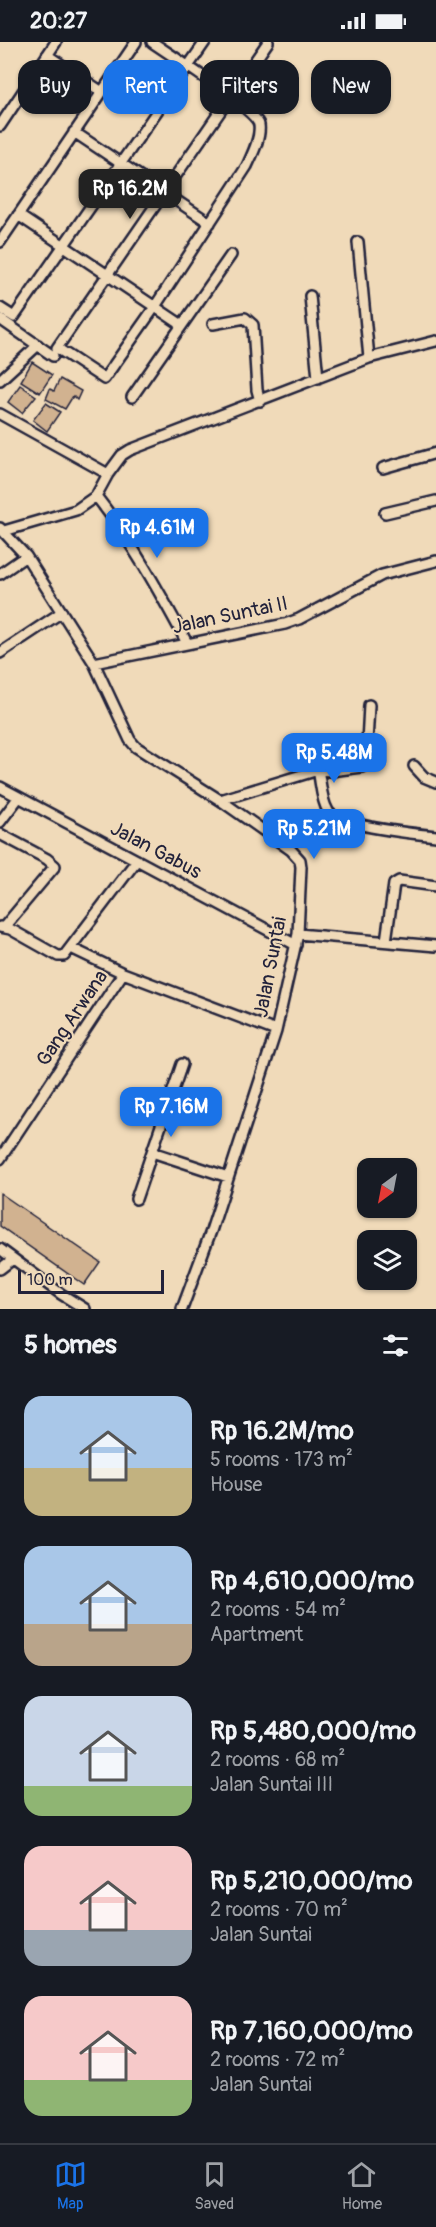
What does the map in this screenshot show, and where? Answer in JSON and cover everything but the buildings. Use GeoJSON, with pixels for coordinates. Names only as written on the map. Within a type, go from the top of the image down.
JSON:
{"type":"FeatureCollection","features":[{"type":"Feature","properties":{"kind":"street"},"geometry":{"type":"LineString","coordinates":[[0,126],[56,42]]}},
{"type":"Feature","properties":{"kind":"street"},"geometry":{"type":"LineString","coordinates":[[0,242],[136,42]]}},
{"type":"Feature","properties":{"kind":"street"},"geometry":{"type":"LineString","coordinates":[[152,42],[177,60]]}},
{"type":"Feature","properties":{"kind":"street"},"geometry":{"type":"LineString","coordinates":[[188,66],[205,42]]}},
{"type":"Feature","properties":{"kind":"street"},"geometry":{"type":"LineString","coordinates":[[256,60],[268,42]]}},
{"type":"Feature","properties":{"kind":"street"},"geometry":{"type":"LineString","coordinates":[[47,55],[102,92]]}},
{"type":"Feature","properties":{"kind":"street"},"geometry":{"type":"LineString","coordinates":[[0,308],[14,317],[154,114]]}},
{"type":"Feature","properties":{"kind":"street"},"geometry":{"type":"LineString","coordinates":[[219,114],[57,348],[104,379],[154,308],[247,166],[260,126],[252,114]]}},
{"type":"Feature","properties":{"kind":"street"},"geometry":{"type":"LineString","coordinates":[[74,132],[210,223]]}},
{"type":"Feature","properties":{"kind":"street"},"geometry":{"type":"LineString","coordinates":[[18,215],[182,325]]}},
{"type":"Feature","properties":{"kind":"street"},"geometry":{"type":"LineString","coordinates":[[358,242],[369,358]]}},
{"type":"Feature","properties":{"kind":"street"},"geometry":{"type":"LineString","coordinates":[[132,397],[231,255]]}},
{"type":"Feature","properties":{"kind":"street"},"geometry":{"type":"LineString","coordinates":[[310,296],[318,378]]}},
{"type":"Feature","properties":{"kind":"street"},"geometry":{"type":"LineString","coordinates":[[213,324],[246,318],[253,325],[257,390],[260,401]]}},
{"type":"Feature","properties":{"kind":"street"},"geometry":{"type":"LineString","coordinates":[[0,319],[53,356]]}},
{"type":"Feature","properties":{"kind":"street"},"geometry":{"type":"LineString","coordinates":[[2,530],[76,510],[96,496],[108,474],[130,450],[369,358],[436,341]]}},
{"type":"Feature","properties":{"kind":"street"},"geometry":{"type":"LineString","coordinates":[[0,380],[38,345]]}},
{"type":"Feature","properties":{"kind":"street"},"geometry":{"type":"LineString","coordinates":[[0,414],[108,474]]}},
{"type":"Feature","properties":{"kind":"street"},"geometry":{"type":"LineString","coordinates":[[383,468],[436,453]]}},
{"type":"Feature","properties":{"kind":"street"},"geometry":{"type":"LineString","coordinates":[[96,496],[119,525],[145,566],[187,643]]}},
{"type":"Feature","properties":{"kind":"street"},"geometry":{"type":"LineString","coordinates":[[385,513],[436,501]]}},
{"type":"Feature","properties":{"kind":"street","name":"Jalan Suntai"},"geometry":{"type":"LineString","coordinates":[[2,530],[26,556],[94,663],[130,740],[136,747],[220,800],[291,850],[300,860],[298,934],[276,1030],[211,1231],[182,1309]]}},
{"type":"Feature","properties":{"kind":"street"},"geometry":{"type":"LineString","coordinates":[[0,574],[26,556]]}},
{"type":"Feature","properties":{"kind":"street","name":"Jalan Suntai II"},"geometry":{"type":"LineString","coordinates":[[94,663],[285,624],[299,619],[382,575],[436,561]]}},
{"type":"Feature","properties":{"kind":"street"},"geometry":{"type":"LineString","coordinates":[[0,652],[62,612]]}},
{"type":"Feature","properties":{"kind":"street"},"geometry":{"type":"LineString","coordinates":[[220,800],[318,770],[331,771],[362,767],[365,765],[369,705]]}},
{"type":"Feature","properties":{"kind":"street"},"geometry":{"type":"LineString","coordinates":[[414,766],[424,777],[436,782]]}},
{"type":"Feature","properties":{"kind":"street"},"geometry":{"type":"LineString","coordinates":[[318,770],[326,808],[331,815],[376,828],[436,836]]}},
{"type":"Feature","properties":{"kind":"street","name":"Jalan Gabus"},"geometry":{"type":"LineString","coordinates":[[0,787],[296,945]]}},
{"type":"Feature","properties":{"kind":"street"},"geometry":{"type":"LineString","coordinates":[[0,822],[19,797]]}},
{"type":"Feature","properties":{"kind":"street"},"geometry":{"type":"LineString","coordinates":[[0,834],[48,859],[54,866],[2,927],[58,956],[64,956],[71,948],[137,860]]}},
{"type":"Feature","properties":{"kind":"street"},"geometry":{"type":"LineString","coordinates":[[386,940],[394,884],[399,881],[436,886]]}},
{"type":"Feature","properties":{"kind":"street"},"geometry":{"type":"LineString","coordinates":[[298,934],[436,946]]}},
{"type":"Feature","properties":{"kind":"street"},"geometry":{"type":"LineString","coordinates":[[71,948],[123,973]]}},
{"type":"Feature","properties":{"kind":"street","name":"Gang Arwana"},"geometry":{"type":"LineString","coordinates":[[0,1159],[123,973],[276,1030]]}},
{"type":"Feature","properties":{"kind":"street"},"geometry":{"type":"LineString","coordinates":[[136,1199],[182,1064]]}},
{"type":"Feature","properties":{"kind":"street"},"geometry":{"type":"LineString","coordinates":[[152,1152],[228,1177]]}},
{"type":"Feature","properties":{"kind":"street"},"geometry":{"type":"LineString","coordinates":[[0,1249],[85,1309]]}},
{"type":"Feature","properties":{"kind":"street"},"geometry":{"type":"LineString","coordinates":[[0,1269],[13,1259]]}}]}
